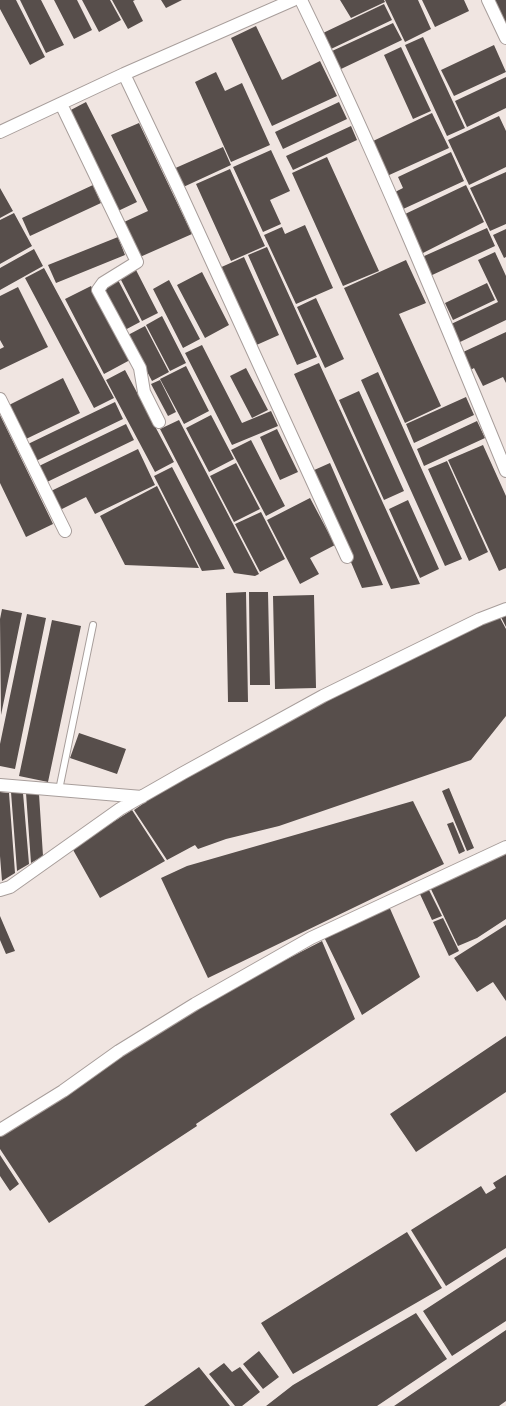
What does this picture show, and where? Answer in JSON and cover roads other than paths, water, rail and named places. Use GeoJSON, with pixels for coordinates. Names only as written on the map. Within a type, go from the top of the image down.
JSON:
{"type":"FeatureCollection","features":[{"type":"Feature","properties":{"kind":"street"},"geometry":{"type":"LineString","coordinates":[[0,132],[124,74],[293,0]]}},
{"type":"Feature","properties":{"kind":"street"},"geometry":{"type":"LineString","coordinates":[[301,0],[340,81],[413,248],[506,471]]}},
{"type":"Feature","properties":{"kind":"street"},"geometry":{"type":"LineString","coordinates":[[488,0],[506,38]]}},
{"type":"Feature","properties":{"kind":"street"},"geometry":{"type":"LineString","coordinates":[[124,74],[347,556]]}},
{"type":"Feature","properties":{"kind":"street"},"geometry":{"type":"LineString","coordinates":[[61,104],[137,262],[103,283],[98,290],[140,368],[144,392],[159,422]]}},
{"type":"Feature","properties":{"kind":"street"},"geometry":{"type":"LineString","coordinates":[[0,399],[65,531]]}},
{"type":"Feature","properties":{"kind":"street"},"geometry":{"type":"LineString","coordinates":[[0,890],[10,887],[120,809],[190,769],[323,696],[480,619],[506,608]]}},
{"type":"Feature","properties":{"kind":"street"},"geometry":{"type":"LineString","coordinates":[[0,785],[142,797]]}},
{"type":"Feature","properties":{"kind":"street"},"geometry":{"type":"LineString","coordinates":[[0,1130],[63,1091],[119,1051],[195,1004],[311,938],[506,847]]}},
{"type":"Feature","properties":{"kind":"lane"},"geometry":{"type":"LineString","coordinates":[[59,790],[93,624]]}}]}
